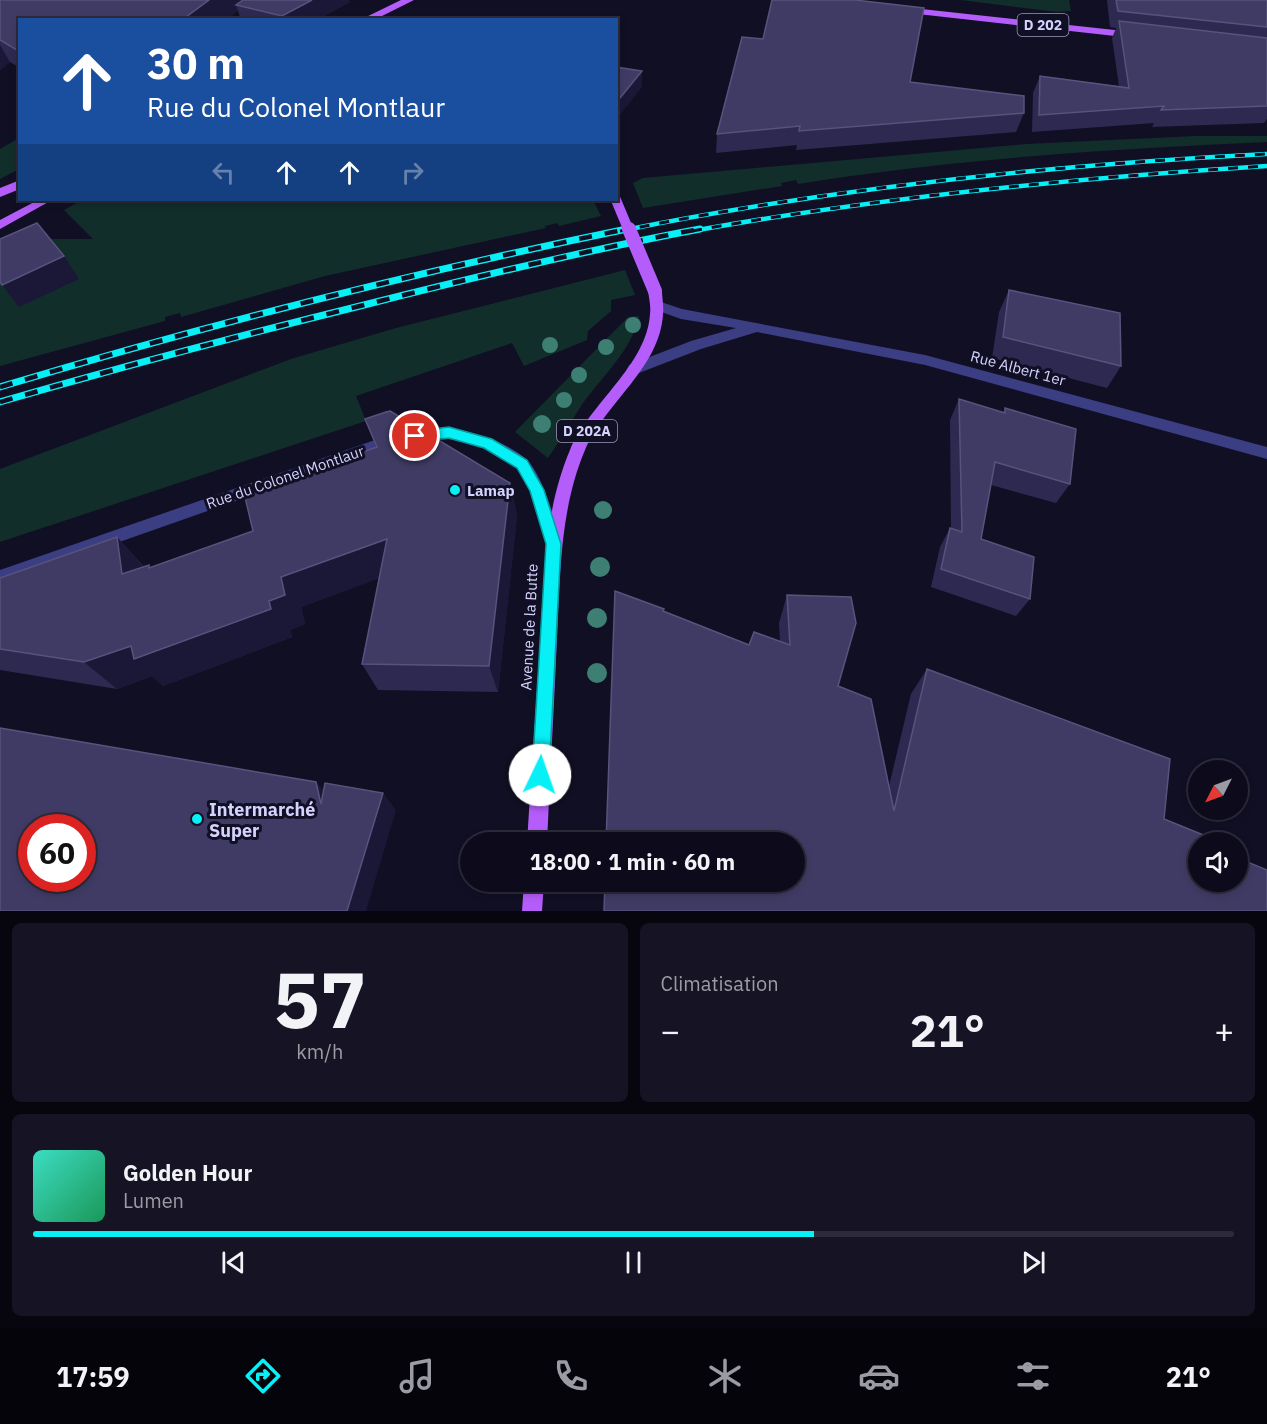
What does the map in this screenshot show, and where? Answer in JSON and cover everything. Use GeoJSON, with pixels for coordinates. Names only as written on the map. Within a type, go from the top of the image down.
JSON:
{"type":"FeatureCollection","features":[{"type":"Feature","properties":{"kind":"main road"},"geometry":{"type":"LineString","coordinates":[[369,18],[409,0]]}},
{"type":"Feature","properties":{"kind":"main road","name":"D 202"},"geometry":{"type":"LineString","coordinates":[[889,9],[1143,36]]}},
{"type":"Feature","properties":{"kind":"main road"},"geometry":{"type":"LineString","coordinates":[[0,193],[18,185]]}},
{"type":"Feature","properties":{"kind":"main road"},"geometry":{"type":"LineString","coordinates":[[0,225],[44,201]]}},
{"type":"Feature","properties":{"kind":"main road","name":"D 202A"},"geometry":{"type":"LineString","coordinates":[[616,201],[655,291],[658,306]]}},
{"type":"Feature","properties":{"kind":"main road","name":"Avenue de la Butte"},"geometry":{"type":"LineString","coordinates":[[538,832],[554,544],[568,476],[579,446],[595,417],[634,369],[654,333],[658,306]]}},
{"type":"Feature","properties":{"kind":"main road"},"geometry":{"type":"LineString","coordinates":[[531,911],[533,892]]}},
{"type":"Feature","properties":{"kind":"street","name":"Rue Albert 1er"},"geometry":{"type":"LineString","coordinates":[[658,306],[691,316],[925,360],[1267,453]]}},
{"type":"Feature","properties":{"kind":"street","name":"Rue Albert 1er"},"geometry":{"type":"LineString","coordinates":[[634,369],[696,345],[758,327]]}},
{"type":"Feature","properties":{"kind":"street","name":"Rue du Colonel Montlaur"},"geometry":{"type":"LineString","coordinates":[[0,577],[398,438],[449,433],[488,443],[522,464],[537,490],[554,544]]}},
{"type":"Feature","properties":{"kind":"green space"},"geometry":{"type":"Polygon","coordinates":[[[961,0],[1069,0],[1071,11],[1057,12],[961,0]]]}},
{"type":"Feature","properties":{"kind":"green space"},"geometry":{"type":"Polygon","coordinates":[[[1195,136],[1267,136],[1267,142],[1032,156],[856,175],[798,184],[796,180],[781,183],[782,186],[643,208],[633,183],[643,178],[1026,144],[1195,136]]]}},
{"type":"Feature","properties":{"kind":"green space"},"geometry":{"type":"Polygon","coordinates":[[[18,139],[18,170],[0,179],[0,149],[18,139]]]}},
{"type":"Feature","properties":{"kind":"green space"},"geometry":{"type":"Polygon","coordinates":[[[80,201],[594,201],[601,216],[559,226],[557,223],[545,226],[546,228],[325,276],[181,317],[180,313],[165,317],[165,321],[0,366],[0,247],[14,239],[93,239],[64,210],[80,201]]]}},
{"type":"Feature","properties":{"kind":"green space"},"geometry":{"type":"Polygon","coordinates":[[[625,270],[635,295],[611,300],[611,311],[588,331],[587,340],[524,366],[512,343],[356,396],[366,421],[0,542],[0,469],[291,359],[396,328],[625,270]]]}},
{"type":"Feature","properties":{"kind":"green space"},"geometry":{"type":"Polygon","coordinates":[[[639,316],[630,341],[623,352],[581,406],[548,458],[515,432],[628,317],[639,316]]]}},
{"type":"Feature","properties":{"kind":"building"},"geometry":{"type":"Polygon","coordinates":[[[0,0],[209,0],[185,18],[18,18],[18,51],[0,40],[0,0]]]}},
{"type":"Feature","properties":{"kind":"building"},"geometry":{"type":"Polygon","coordinates":[[[243,0],[312,0],[282,16],[236,5],[243,0]]]}},
{"type":"Feature","properties":{"kind":"building"},"geometry":{"type":"Polygon","coordinates":[[[772,0],[855,0],[924,8],[910,82],[1024,96],[1024,113],[799,131],[800,126],[717,134],[742,37],[763,39],[772,0]]]}},
{"type":"Feature","properties":{"kind":"building"},"geometry":{"type":"Polygon","coordinates":[[[1116,0],[1267,0],[1267,27],[1118,11],[1116,0]]]}},
{"type":"Feature","properties":{"kind":"building"},"geometry":{"type":"Polygon","coordinates":[[[1119,21],[1267,38],[1267,106],[1161,110],[1164,106],[1039,115],[1040,76],[1129,88],[1119,21]]]}},
{"type":"Feature","properties":{"kind":"building"},"geometry":{"type":"Polygon","coordinates":[[[618,67],[642,71],[618,101],[618,67]]]}},
{"type":"Feature","properties":{"kind":"building"},"geometry":{"type":"Polygon","coordinates":[[[37,223],[64,256],[2,285],[0,282],[0,239],[37,223]]]}},
{"type":"Feature","properties":{"kind":"building"},"geometry":{"type":"Polygon","coordinates":[[[1009,290],[1120,313],[1121,366],[1003,337],[1009,290]]]}},
{"type":"Feature","properties":{"kind":"building"},"geometry":{"type":"Polygon","coordinates":[[[959,399],[1005,413],[1005,408],[1076,429],[1070,484],[995,462],[981,539],[1034,557],[1030,599],[941,569],[950,528],[962,532],[959,399]]]}},
{"type":"Feature","properties":{"kind":"building"},"geometry":{"type":"Polygon","coordinates":[[[390,411],[510,483],[489,666],[362,664],[387,539],[281,577],[285,595],[269,601],[271,609],[134,659],[131,646],[84,662],[0,649],[0,578],[117,537],[122,574],[149,565],[149,568],[253,531],[244,493],[377,447],[365,419],[390,411]]]}},
{"type":"Feature","properties":{"kind":"building"},"geometry":{"type":"Polygon","coordinates":[[[615,591],[749,645],[754,632],[790,645],[787,595],[851,597],[856,623],[838,686],[871,699],[894,811],[927,669],[1170,759],[1164,819],[1196,832],[1188,832],[1188,892],[1248,892],[1248,862],[1267,870],[1267,911],[604,911],[605,892],[805,892],[805,832],[606,832],[615,591]]]}},
{"type":"Feature","properties":{"kind":"building","name":"Intermarché Super"},"geometry":{"type":"Polygon","coordinates":[[[0,728],[316,782],[321,804],[325,783],[383,793],[347,911],[0,911],[0,728]]]}},
{"type":"Feature","properties":{"kind":"railway"},"geometry":{"type":"LineString","coordinates":[[620,231],[780,202],[942,180],[1104,165],[1267,154]]}},
{"type":"Feature","properties":{"kind":"railway"},"geometry":{"type":"LineString","coordinates":[[692,231],[835,208],[978,190],[1122,176],[1267,166]]}},
{"type":"Feature","properties":{"kind":"railway"},"geometry":{"type":"LineString","coordinates":[[0,387],[155,342],[312,301],[469,263],[627,229]]}},
{"type":"Feature","properties":{"kind":"railway"},"geometry":{"type":"LineString","coordinates":[[0,402],[273,328],[489,274],[700,229]]}},
{"type":"Feature","properties":{"kind":"place","name":"Lamap"},"geometry":{"type":"Point","coordinates":[455,490]}},
{"type":"Feature","properties":{"kind":"place","name":"Intermarché Super"},"geometry":{"type":"Point","coordinates":[197,819]}},
{"type":"Feature","properties":{"kind":"route"},"geometry":{"type":"LineString","coordinates":[[415,436],[449,433],[488,443],[522,464],[537,490],[554,544],[540,775]]}}]}
